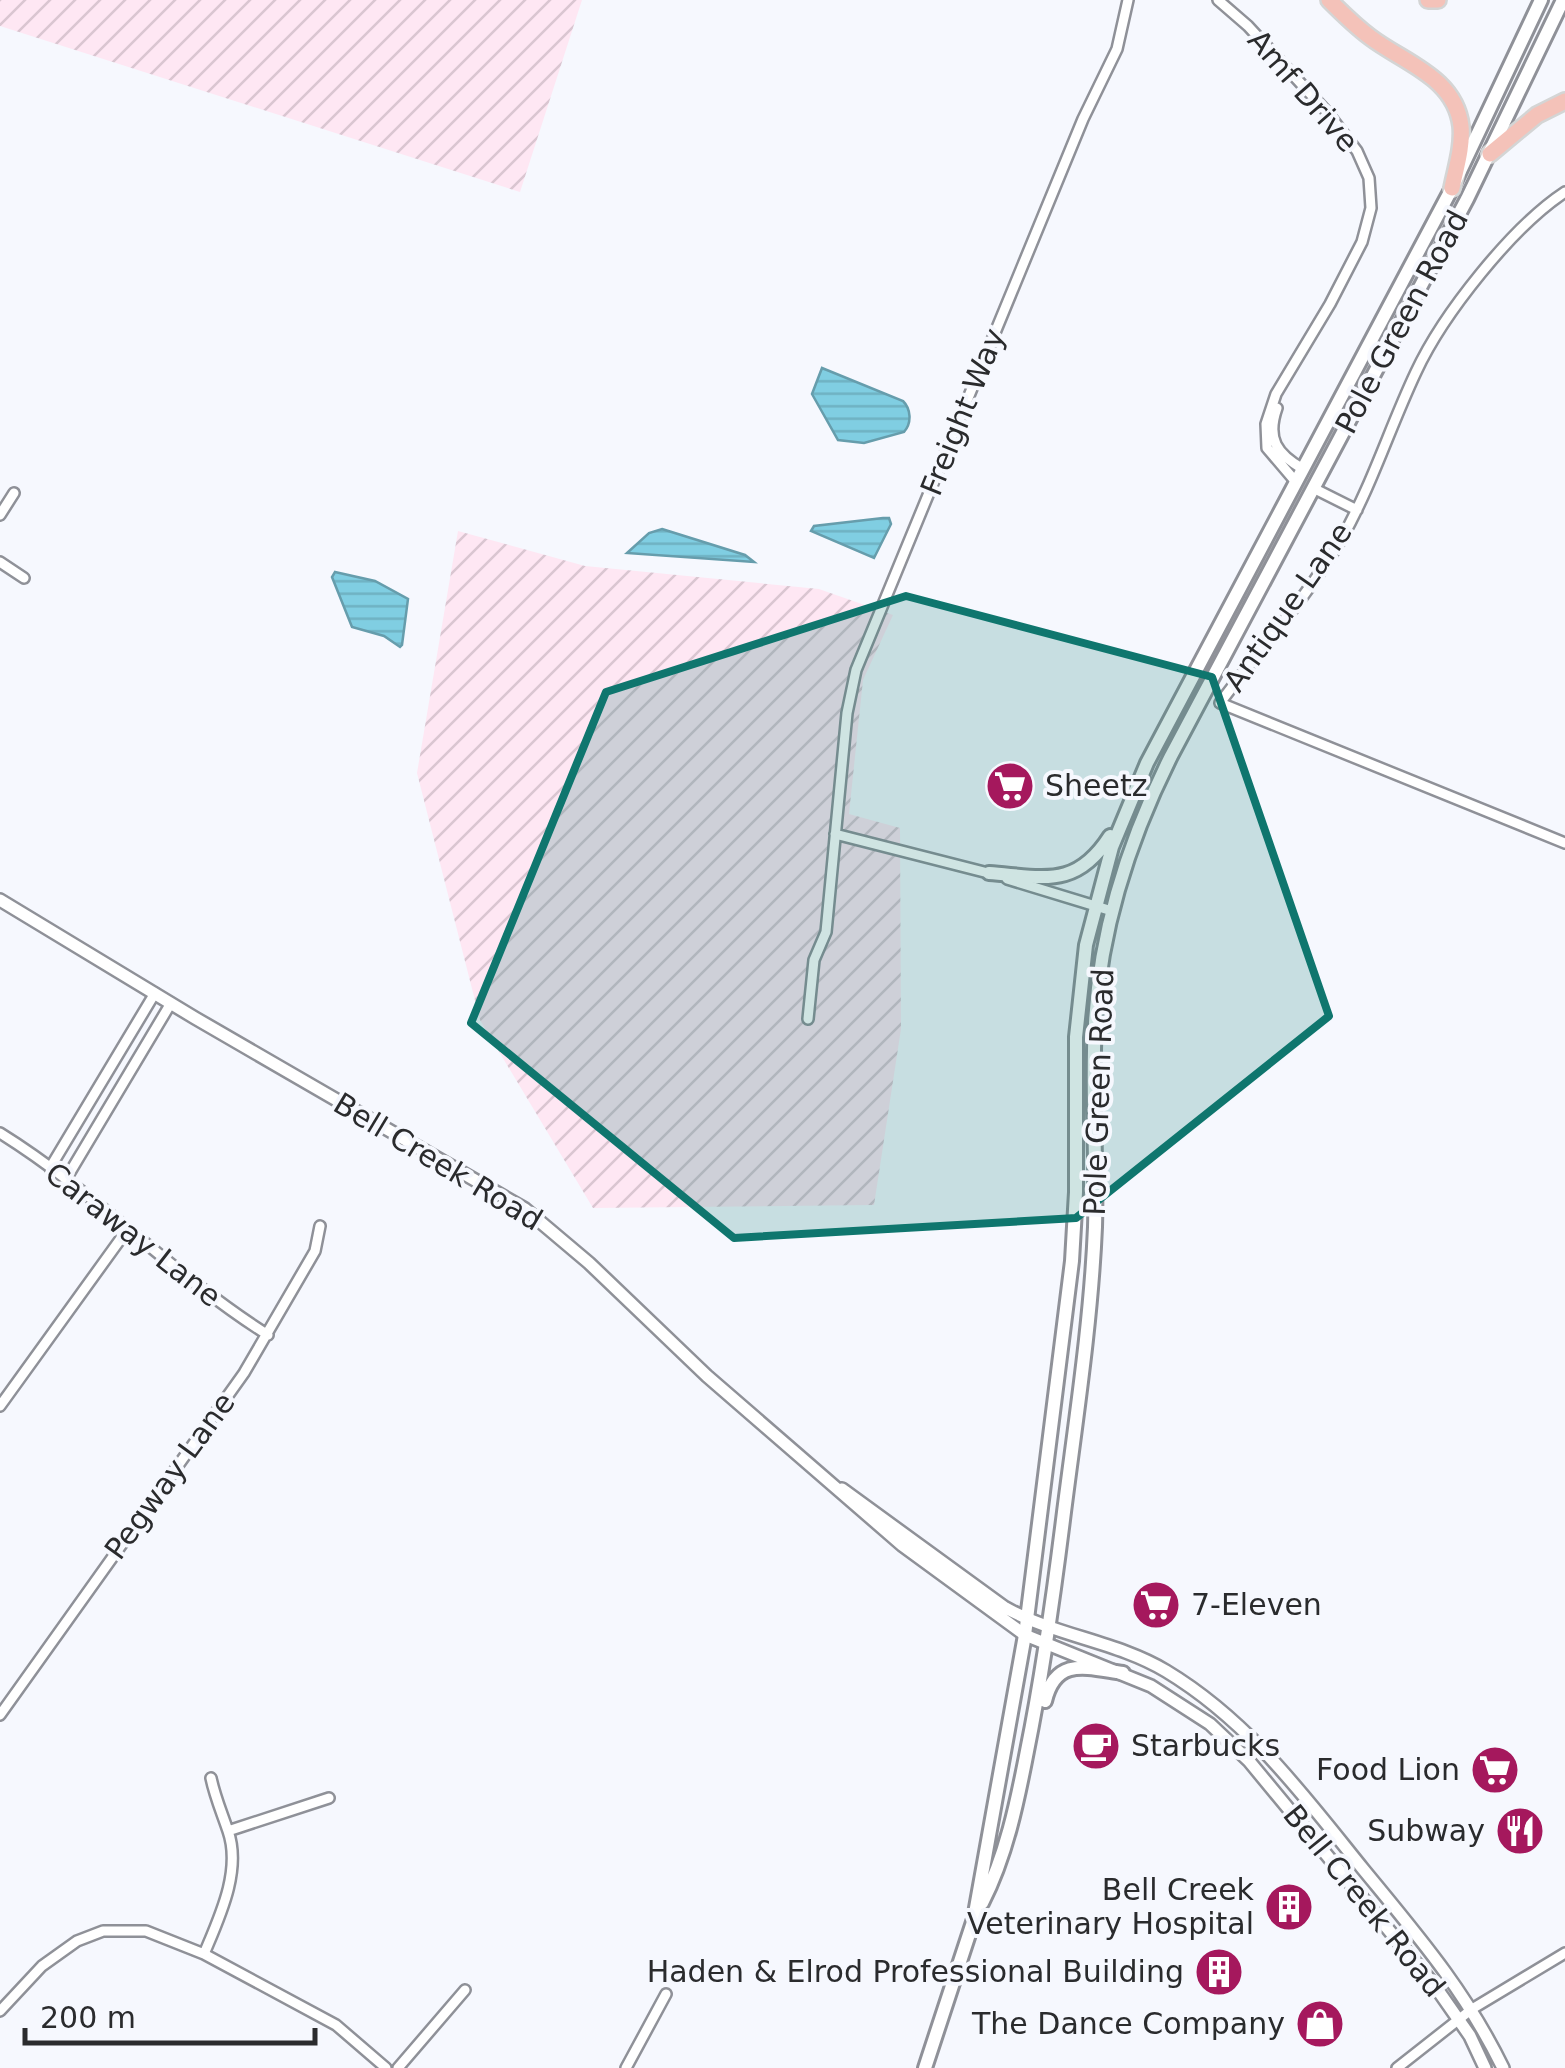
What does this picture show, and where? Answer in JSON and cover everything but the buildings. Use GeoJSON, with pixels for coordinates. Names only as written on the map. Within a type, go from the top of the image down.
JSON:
{"type":"FeatureCollection","features":[{"type":"Feature","properties":{"kind":"highway"},"geometry":{"type":"LineString","coordinates":[[1329,0],[1368,36],[1432,77],[1449,95],[1461,134],[1452,188]]}},
{"type":"Feature","properties":{"kind":"highway"},"geometry":{"type":"LineString","coordinates":[[1428,0],[1438,0]]}},
{"type":"Feature","properties":{"kind":"highway"},"geometry":{"type":"LineString","coordinates":[[1490,154],[1537,115],[1565,101]]}},
{"type":"Feature","properties":{"kind":"main road","name":"Pole Green Road"},"geometry":{"type":"LineString","coordinates":[[925,2068],[974,1918],[1025,1635],[1072,1261],[1077,1016],[1094,906],[1124,813],[1154,750],[1452,188],[1542,0]]}},
{"type":"Feature","properties":{"kind":"main road","name":"Pole Green Road"},"geometry":{"type":"LineString","coordinates":[[974,1918],[992,1884],[1016,1804],[1047,1645],[1088,1310],[1096,1196],[1095,1019],[1112,911],[1131,848],[1155,789],[1490,154],[1563,0]]}},
{"type":"Feature","properties":{"kind":"main road"},"geometry":{"type":"LineString","coordinates":[[1255,559],[1276,538],[1301,494],[1313,488],[1306,463]]}},
{"type":"Feature","properties":{"kind":"main road"},"geometry":{"type":"LineString","coordinates":[[989,873],[1049,878],[1076,872],[1098,854],[1124,813]]}},
{"type":"Feature","properties":{"kind":"main road"},"geometry":{"type":"LineString","coordinates":[[1016,1804],[1035,1754],[1046,1698],[1054,1679],[1074,1667],[1123,1673]]}},
{"type":"Feature","properties":{"kind":"street","name":"Freight Way"},"geometry":{"type":"LineString","coordinates":[[808,1019],[814,960],[826,932],[847,713],[856,670],[1083,119],[1117,49],[1128,0]]}},
{"type":"Feature","properties":{"kind":"street","name":"Amf Drive"},"geometry":{"type":"LineString","coordinates":[[1218,0],[1248,26],[1327,112],[1364,164],[1371,193],[1368,227],[1272,423],[1276,449],[1306,463]]}},
{"type":"Feature","properties":{"kind":"street","name":"Antique Lane"},"geometry":{"type":"LineString","coordinates":[[1565,192],[1540,211],[1445,321],[1416,370],[1356,510],[1330,557],[1220,703],[1565,843]]}},
{"type":"Feature","properties":{"kind":"street","name":"Amf Drive"},"geometry":{"type":"LineString","coordinates":[[1296,482],[1267,448],[1266,424],[1282,384],[1330,304]]}},
{"type":"Feature","properties":{"kind":"street","name":"Antique Lane"},"geometry":{"type":"LineString","coordinates":[[1313,488],[1356,510]]}},
{"type":"Feature","properties":{"kind":"street"},"geometry":{"type":"LineString","coordinates":[[0,514],[14,492]]}},
{"type":"Feature","properties":{"kind":"street"},"geometry":{"type":"LineString","coordinates":[[0,562],[24,578]]}},
{"type":"Feature","properties":{"kind":"street"},"geometry":{"type":"LineString","coordinates":[[835,834],[989,873],[1112,911]]}},
{"type":"Feature","properties":{"kind":"street","name":"Bell Creek Road"},"geometry":{"type":"LineString","coordinates":[[0,900],[525,1208],[707,1376],[902,1545],[1025,1635],[1123,1673],[1181,1703],[1236,1748],[1340,1868],[1459,2018],[1486,2068]]}},
{"type":"Feature","properties":{"kind":"street"},"geometry":{"type":"LineString","coordinates":[[50,1168],[155,993]]}},
{"type":"Feature","properties":{"kind":"street"},"geometry":{"type":"LineString","coordinates":[[66,1178],[171,1003]]}},
{"type":"Feature","properties":{"kind":"street","name":"Caraway Lane"},"geometry":{"type":"LineString","coordinates":[[0,1132],[66,1178],[194,1285],[268,1335]]}},
{"type":"Feature","properties":{"kind":"street","name":"Pegway Lane"},"geometry":{"type":"LineString","coordinates":[[0,1715],[268,1335],[315,1251],[320,1226]]}},
{"type":"Feature","properties":{"kind":"street"},"geometry":{"type":"LineString","coordinates":[[0,1406],[127,1230]]}},
{"type":"Feature","properties":{"kind":"street","name":"Bell Creek Road"},"geometry":{"type":"LineString","coordinates":[[832,1483],[856,1496],[991,1598],[1026,1618],[1158,1666],[1199,1692],[1251,1735],[1439,1962],[1472,2009],[1503,2068]]}},
{"type":"Feature","properties":{"kind":"street"},"geometry":{"type":"LineString","coordinates":[[204,1954],[230,1877],[228,1830],[211,1778]]}},
{"type":"Feature","properties":{"kind":"street"},"geometry":{"type":"LineString","coordinates":[[228,1830],[330,1798]]}},
{"type":"Feature","properties":{"kind":"street"},"geometry":{"type":"LineString","coordinates":[[0,2011],[58,1953],[77,1941],[103,1931],[146,1931],[204,1954],[336,2025],[386,2068]]}},
{"type":"Feature","properties":{"kind":"street"},"geometry":{"type":"LineString","coordinates":[[1397,2068],[1472,2009],[1565,1953]]}},
{"type":"Feature","properties":{"kind":"street"},"geometry":{"type":"LineString","coordinates":[[398,2068],[465,1990]]}},
{"type":"Feature","properties":{"kind":"street"},"geometry":{"type":"LineString","coordinates":[[626,2068],[666,1994]]}},
{"type":"Feature","properties":{"kind":"highlighted area"},"geometry":{"type":"Polygon","coordinates":[[[906,596],[1212,677],[1329,1016],[1076,1218],[734,1238],[471,1023],[606,692],[906,596]]]}},
{"type":"Feature","properties":{"kind":"shaded area"},"geometry":{"type":"Polygon","coordinates":[[[0,0],[582,0],[520,192],[0,26],[0,0]]]}},
{"type":"Feature","properties":{"kind":"shaded area"},"geometry":{"type":"Polygon","coordinates":[[[458,531],[585,566],[819,589],[893,615],[863,680],[849,814],[900,828],[901,1029],[874,1205],[593,1208],[480,1020],[417,773],[458,531]]]}},
{"type":"Feature","properties":{"kind":"water"},"geometry":{"type":"Polygon","coordinates":[[[822,368],[903,401],[910,416],[904,432],[864,443],[838,440],[812,394],[822,368]]]}},
{"type":"Feature","properties":{"kind":"water"},"geometry":{"type":"Polygon","coordinates":[[[889,518],[891,524],[874,558],[811,531],[814,526],[889,518]]]}},
{"type":"Feature","properties":{"kind":"water"},"geometry":{"type":"Polygon","coordinates":[[[662,529],[745,555],[754,562],[627,553],[649,533],[662,529]]]}},
{"type":"Feature","properties":{"kind":"water"},"geometry":{"type":"Polygon","coordinates":[[[335,572],[375,581],[408,599],[400,647],[384,636],[352,627],[332,577],[335,572]]]}},
{"type":"Feature","properties":{"kind":"place","name":"Sheetz"},"geometry":{"type":"Point","coordinates":[1010,786]}},
{"type":"Feature","properties":{"kind":"place","name":"7-Eleven"},"geometry":{"type":"Point","coordinates":[1156,1605]}},
{"type":"Feature","properties":{"kind":"place","name":"Starbucks"},"geometry":{"type":"Point","coordinates":[1096,1746]}},
{"type":"Feature","properties":{"kind":"place","name":"Food Lion"},"geometry":{"type":"Point","coordinates":[1495,1770]}},
{"type":"Feature","properties":{"kind":"place","name":"Subway"},"geometry":{"type":"Point","coordinates":[1520,1831]}},
{"type":"Feature","properties":{"kind":"place","name":"Bell Creek Veterinary Hospital"},"geometry":{"type":"Point","coordinates":[1289,1907]}},
{"type":"Feature","properties":{"kind":"place","name":"Haden & Elrod Professional Building"},"geometry":{"type":"Point","coordinates":[1219,1972]}},
{"type":"Feature","properties":{"kind":"place","name":"The Dance Company"},"geometry":{"type":"Point","coordinates":[1320,2024]}}]}
